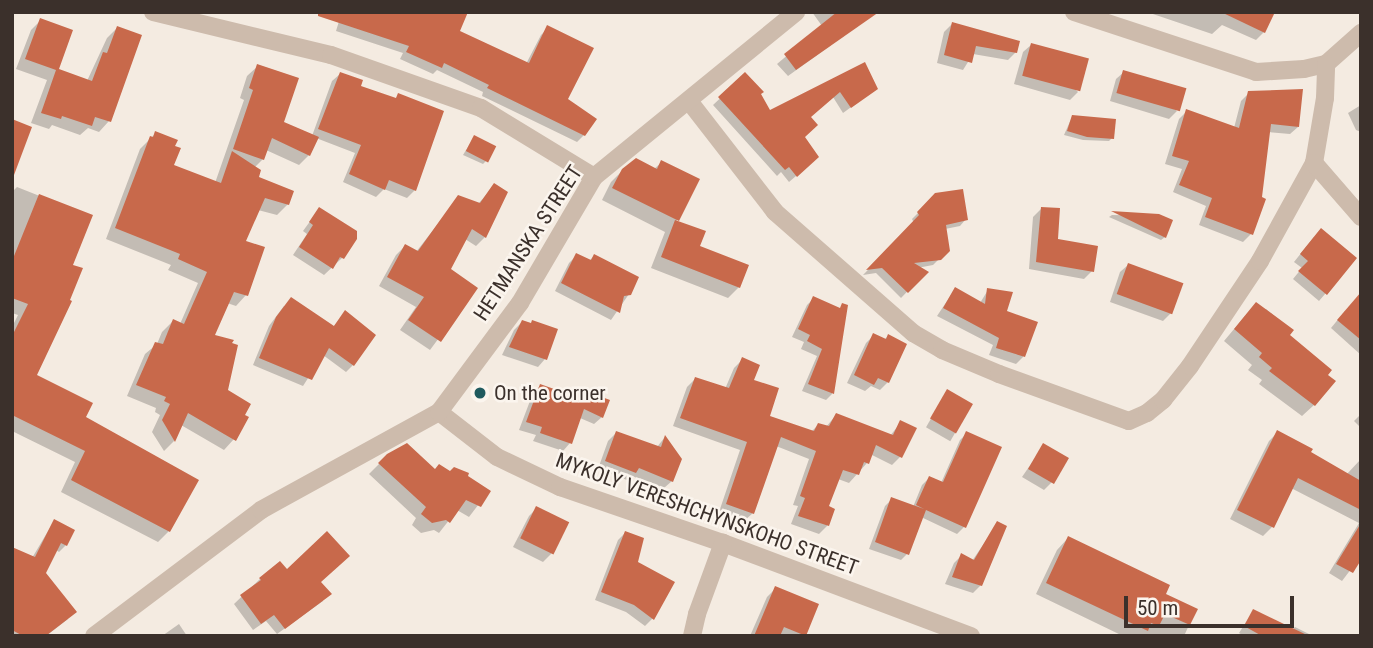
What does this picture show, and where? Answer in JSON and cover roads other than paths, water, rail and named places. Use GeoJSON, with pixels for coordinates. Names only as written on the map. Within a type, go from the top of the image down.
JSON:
{"type":"FeatureCollection","features":[{"type":"Feature","properties":{"kind":"street"},"geometry":{"type":"LineString","coordinates":[[153,12],[331,55],[481,108],[594,177]]}},
{"type":"Feature","properties":{"kind":"street","name":"HETMANSKA STREET"},"geometry":{"type":"LineString","coordinates":[[94,636],[261,510],[439,412],[520,303],[594,177],[796,12]]}},
{"type":"Feature","properties":{"kind":"street"},"geometry":{"type":"LineString","coordinates":[[1074,12],[1256,72],[1304,69],[1326,64],[1361,33]]}},
{"type":"Feature","properties":{"kind":"street"},"geometry":{"type":"LineString","coordinates":[[689,101],[775,212],[913,333],[942,350],[999,374],[1129,421],[1147,413],[1163,400],[1190,366],[1261,261],[1314,163],[1325,98],[1326,64]]}},
{"type":"Feature","properties":{"kind":"street"},"geometry":{"type":"LineString","coordinates":[[1314,163],[1361,217]]}},
{"type":"Feature","properties":{"kind":"street","name":"MYKOLY VERESHCHYNSKOHO STREET"},"geometry":{"type":"LineString","coordinates":[[439,412],[497,457],[560,487],[723,543],[971,636]]}},
{"type":"Feature","properties":{"kind":"street"},"geometry":{"type":"LineString","coordinates":[[692,636],[697,614],[723,543]]}},
{"type":"Feature","properties":{"kind":"place","name":"On the corner"},"geometry":{"type":"Point","coordinates":[480,393]}}]}
